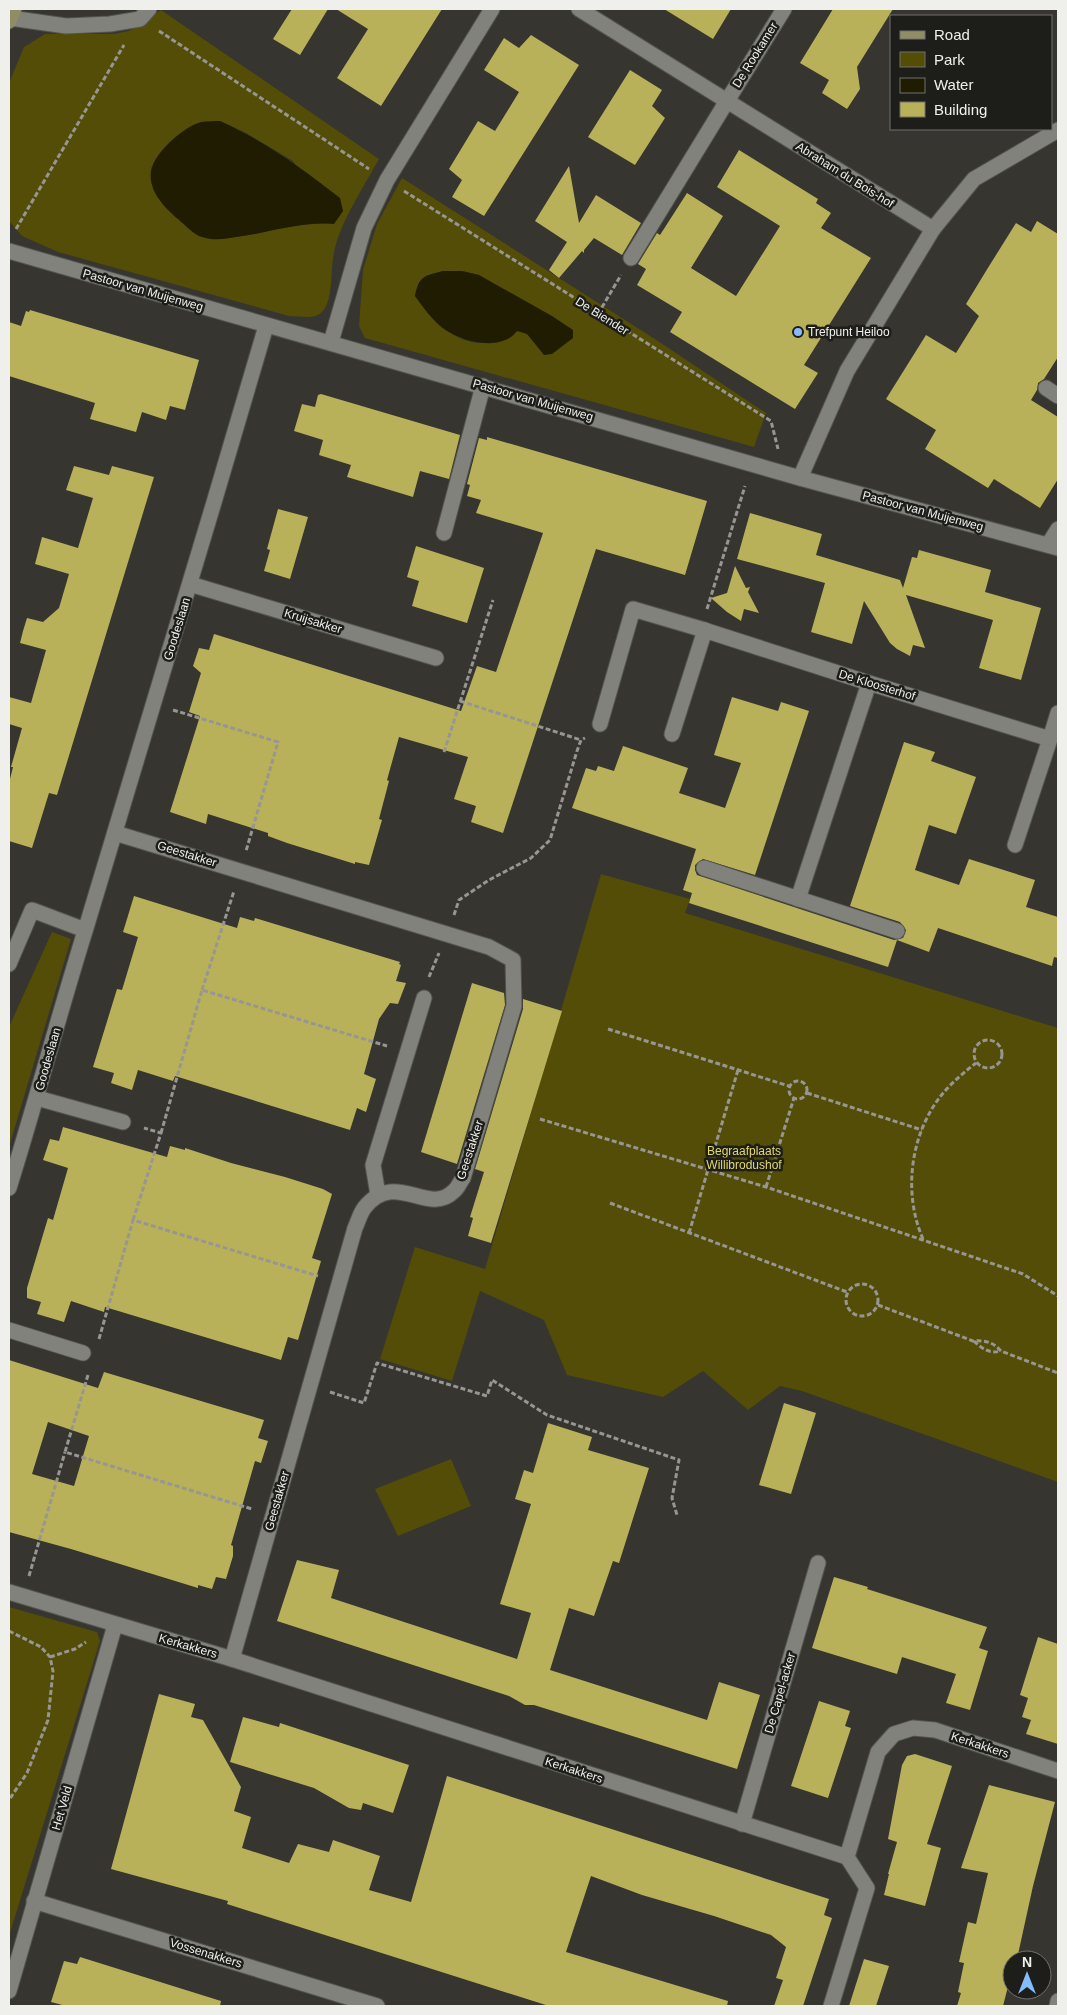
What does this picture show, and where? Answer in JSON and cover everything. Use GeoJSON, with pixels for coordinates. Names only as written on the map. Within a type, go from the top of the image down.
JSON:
{"type":"FeatureCollection","features":[{"type":"Feature","properties":{"kind":"street"},"geometry":{"type":"LineString","coordinates":[[331,342],[364,228],[387,180],[492,9]]}},
{"type":"Feature","properties":{"kind":"street"},"geometry":{"type":"LineString","coordinates":[[580,9],[727,101],[631,258]]}},
{"type":"Feature","properties":{"kind":"street","name":"De Rookamer"},"geometry":{"type":"LineString","coordinates":[[727,101],[784,9]]}},
{"type":"Feature","properties":{"kind":"street"},"geometry":{"type":"LineString","coordinates":[[11,16],[66,26],[110,24],[144,14]]}},
{"type":"Feature","properties":{"kind":"street","name":"Abraham du Bois-hof"},"geometry":{"type":"LineString","coordinates":[[727,101],[933,229]]}},
{"type":"Feature","properties":{"kind":"street"},"geometry":{"type":"LineString","coordinates":[[800,478],[847,371],[933,229],[974,179],[1058,130]]}},
{"type":"Feature","properties":{"kind":"street","name":"Pastoor van Muijenweg"},"geometry":{"type":"LineString","coordinates":[[9,251],[266,326],[331,342],[784,474],[1053,546]]}},
{"type":"Feature","properties":{"kind":"street","name":"Goodeslaan"},"geometry":{"type":"LineString","coordinates":[[9,1188],[266,326]]}},
{"type":"Feature","properties":{"kind":"street"},"geometry":{"type":"LineString","coordinates":[[444,533],[483,386]]}},
{"type":"Feature","properties":{"kind":"street"},"geometry":{"type":"LineString","coordinates":[[1053,546],[1058,529]]}},
{"type":"Feature","properties":{"kind":"street","name":"Kruijsakker"},"geometry":{"type":"LineString","coordinates":[[190,584],[436,658]]}},
{"type":"Feature","properties":{"kind":"street","name":"De Kloosterhof"},"geometry":{"type":"LineString","coordinates":[[600,724],[633,609],[703,629],[1050,739]]}},
{"type":"Feature","properties":{"kind":"street"},"geometry":{"type":"LineString","coordinates":[[672,734],[703,629]]}},
{"type":"Feature","properties":{"kind":"street"},"geometry":{"type":"LineString","coordinates":[[798,899],[869,683]]}},
{"type":"Feature","properties":{"kind":"street"},"geometry":{"type":"LineString","coordinates":[[1015,846],[1058,713]]}},
{"type":"Feature","properties":{"kind":"street","name":"Geestakker"},"geometry":{"type":"LineString","coordinates":[[115,833],[489,947],[512,960],[514,1006],[463,1178],[454,1192],[444,1198],[430,1200],[399,1191],[378,1195],[364,1208],[355,1228],[232,1659]]}},
{"type":"Feature","properties":{"kind":"street"},"geometry":{"type":"LineString","coordinates":[[704,868],[897,931]]}},
{"type":"Feature","properties":{"kind":"street"},"geometry":{"type":"LineString","coordinates":[[9,964],[32,910],[85,930]]}},
{"type":"Feature","properties":{"kind":"street"},"geometry":{"type":"LineString","coordinates":[[378,1195],[373,1165],[424,998]]}},
{"type":"Feature","properties":{"kind":"street"},"geometry":{"type":"LineString","coordinates":[[37,1098],[123,1122]]}},
{"type":"Feature","properties":{"kind":"street"},"geometry":{"type":"LineString","coordinates":[[9,1330],[88,1354]]}},
{"type":"Feature","properties":{"kind":"street","name":"De Capel-acker"},"geometry":{"type":"LineString","coordinates":[[742,1824],[818,1563]]}},
{"type":"Feature","properties":{"kind":"street","name":"Kerkakkers"},"geometry":{"type":"LineString","coordinates":[[16,1594],[232,1659],[847,1857],[878,1752],[894,1734],[913,1728],[935,1730],[1058,1771]]}},
{"type":"Feature","properties":{"kind":"street","name":"Het Veld"},"geometry":{"type":"LineString","coordinates":[[9,1991],[115,1625]]}},
{"type":"Feature","properties":{"kind":"street"},"geometry":{"type":"LineString","coordinates":[[830,2006],[867,1888],[847,1857]]}},
{"type":"Feature","properties":{"kind":"street","name":"Vossenakkers"},"geometry":{"type":"LineString","coordinates":[[34,1901],[377,2006]]}},
{"type":"Feature","properties":{"kind":"street"},"geometry":{"type":"LineString","coordinates":[[1057,2006],[1058,2002]]}},
{"type":"Feature","properties":{"kind":"path","name":"De Biender"},"geometry":{"type":"LineString","coordinates":[[144,14],[387,180],[771,421],[784,474]]}},
{"type":"Feature","properties":{"kind":"path"},"geometry":{"type":"LineString","coordinates":[[14,234],[144,14]]}},
{"type":"Feature","properties":{"kind":"path"},"geometry":{"type":"LineString","coordinates":[[598,314],[631,258]]}},
{"type":"Feature","properties":{"kind":"path"},"geometry":{"type":"LineString","coordinates":[[703,629],[752,464]]}},
{"type":"Feature","properties":{"kind":"path"},"geometry":{"type":"LineString","coordinates":[[444,752],[493,600]]}},
{"type":"Feature","properties":{"kind":"path"},"geometry":{"type":"LineString","coordinates":[[460,701],[581,740]]}},
{"type":"Feature","properties":{"kind":"path"},"geometry":{"type":"LineString","coordinates":[[16,1594],[65,1452],[88,1354],[161,1133],[202,990],[241,871],[278,742],[153,704]]}},
{"type":"Feature","properties":{"kind":"path"},"geometry":{"type":"LineString","coordinates":[[424,998],[425,987],[459,900],[489,880],[531,858],[550,840],[581,740],[595,731],[600,724]]}},
{"type":"Feature","properties":{"kind":"path"},"geometry":{"type":"LineString","coordinates":[[202,990],[407,1052]]}},
{"type":"Feature","properties":{"kind":"path"},"geometry":{"type":"LineString","coordinates":[[608,1029],[790,1086]]}},
{"type":"Feature","properties":{"kind":"path"},"geometry":{"type":"LineString","coordinates":[[981,1041],[995,1041],[1002,1049],[1003,1053],[1000,1062],[993,1068],[984,1068],[976,1063],[973,1054],[974,1049],[981,1041]]}},
{"type":"Feature","properties":{"kind":"path"},"geometry":{"type":"LineString","coordinates":[[923,1240],[916,1218],[912,1188],[915,1154],[922,1130],[931,1109],[946,1088],[976,1063]]}},
{"type":"Feature","properties":{"kind":"path"},"geometry":{"type":"LineString","coordinates":[[689,1233],[738,1070]]}},
{"type":"Feature","properties":{"kind":"path"},"geometry":{"type":"LineString","coordinates":[[800,1080],[805,1084],[806,1093],[800,1098],[794,1098],[790,1094],[790,1086],[794,1081],[800,1080]]}},
{"type":"Feature","properties":{"kind":"path"},"geometry":{"type":"LineString","coordinates":[[806,1093],[922,1130]]}},
{"type":"Feature","properties":{"kind":"path"},"geometry":{"type":"LineString","coordinates":[[766,1186],[794,1098]]}},
{"type":"Feature","properties":{"kind":"path"},"geometry":{"type":"LineString","coordinates":[[540,1118],[766,1186],[1023,1274],[1058,1296]]}},
{"type":"Feature","properties":{"kind":"path"},"geometry":{"type":"LineString","coordinates":[[123,1122],[161,1133]]}},
{"type":"Feature","properties":{"kind":"path"},"geometry":{"type":"LineString","coordinates":[[610,1203],[847,1292]]}},
{"type":"Feature","properties":{"kind":"path"},"geometry":{"type":"LineString","coordinates":[[133,1220],[340,1283]]}},
{"type":"Feature","properties":{"kind":"path"},"geometry":{"type":"LineString","coordinates":[[856,1285],[867,1285],[876,1292],[878,1305],[874,1312],[869,1315],[864,1317],[854,1315],[845,1302],[847,1292],[856,1285]]}},
{"type":"Feature","properties":{"kind":"path"},"geometry":{"type":"LineString","coordinates":[[878,1305],[973,1341],[981,1348],[993,1353],[1002,1351]]}},
{"type":"Feature","properties":{"kind":"path"},"geometry":{"type":"LineString","coordinates":[[973,1341],[984,1340],[996,1345],[1002,1351],[1058,1373]]}},
{"type":"Feature","properties":{"kind":"path"},"geometry":{"type":"LineString","coordinates":[[310,1386],[364,1404],[377,1364],[487,1396],[492,1380],[547,1415],[679,1460],[672,1498],[677,1515]]}},
{"type":"Feature","properties":{"kind":"path"},"geometry":{"type":"LineString","coordinates":[[65,1452],[273,1515]]}},
{"type":"Feature","properties":{"kind":"path"},"geometry":{"type":"LineString","coordinates":[[50,1658],[75,1649],[115,1625]]}},
{"type":"Feature","properties":{"kind":"path"},"geometry":{"type":"LineString","coordinates":[[9,1631],[41,1648],[50,1658],[53,1671],[48,1720],[27,1773],[9,1800]]}},
{"type":"Feature","properties":{"kind":"green space"},"geometry":{"type":"Polygon","coordinates":[[[161,10],[379,159],[341,230],[334,253],[330,292],[326,307],[322,312],[311,317],[289,316],[58,252],[22,236],[9,221],[9,83],[24,47],[45,34],[113,34],[129,31],[161,10]],[[220,121],[170,142],[155,161],[221,239],[292,226],[334,224],[293,161],[246,133],[220,121]]]}},
{"type":"Feature","properties":{"kind":"green space"},"geometry":{"type":"Polygon","coordinates":[[[402,178],[658,341],[766,413],[754,447],[365,338],[359,326],[363,270],[377,224],[402,178]],[[443,271],[423,278],[418,284],[415,296],[421,304],[444,328],[462,339],[483,343],[510,332],[522,331],[528,335],[479,275],[462,271],[443,271]],[[528,335],[544,354],[534,340],[528,335]]]}},
{"type":"Feature","properties":{"kind":"green space","name":"Begraafplaats Willibrodushof"},"geometry":{"type":"Polygon","coordinates":[[[601,874],[690,899],[685,913],[1058,1028],[1058,1482],[802,1391],[780,1386],[748,1410],[703,1371],[663,1397],[567,1375],[544,1320],[480,1291],[452,1381],[380,1359],[415,1247],[485,1269],[601,874]]]}},
{"type":"Feature","properties":{"kind":"green space"},"geometry":{"type":"Polygon","coordinates":[[[52,932],[71,939],[9,1147],[9,1027],[52,932]]]}},
{"type":"Feature","properties":{"kind":"green space"},"geometry":{"type":"Polygon","coordinates":[[[451,1459],[471,1506],[398,1536],[375,1489],[451,1459]]]}},
{"type":"Feature","properties":{"kind":"green space"},"geometry":{"type":"Polygon","coordinates":[[[9,1607],[97,1632],[100,1641],[9,1936],[9,1607]]]}},
{"type":"Feature","properties":{"kind":"water"},"geometry":{"type":"Polygon","coordinates":[[[220,121],[252,137],[282,156],[340,198],[343,211],[334,224],[309,224],[215,239],[199,236],[173,215],[158,198],[152,185],[151,171],[153,164],[163,149],[186,129],[201,122],[220,121]]]}},
{"type":"Feature","properties":{"kind":"water"},"geometry":{"type":"Polygon","coordinates":[[[443,271],[462,271],[479,275],[573,330],[573,338],[552,354],[544,355],[527,334],[517,331],[502,341],[492,343],[471,341],[452,334],[428,314],[415,296],[418,284],[423,278],[443,271]]]}},
{"type":"Feature","properties":{"kind":"building"},"geometry":{"type":"Polygon","coordinates":[[[292,9],[328,9],[300,55],[273,39],[292,9]]]}},
{"type":"Feature","properties":{"kind":"building"},"geometry":{"type":"Polygon","coordinates":[[[336,9],[442,9],[381,106],[337,78],[368,29],[336,9]]]}},
{"type":"Feature","properties":{"kind":"building"},"geometry":{"type":"Polygon","coordinates":[[[664,9],[731,9],[713,39],[664,9]]]}},
{"type":"Feature","properties":{"kind":"building"},"geometry":{"type":"Polygon","coordinates":[[[833,9],[893,9],[857,67],[860,89],[847,109],[822,93],[829,80],[800,63],[833,9]]]}},
{"type":"Feature","properties":{"kind":"building"},"geometry":{"type":"Polygon","coordinates":[[[531,35],[579,65],[484,216],[452,197],[462,180],[449,169],[478,121],[495,131],[519,92],[484,70],[504,38],[519,48],[531,35]]]}},
{"type":"Feature","properties":{"kind":"building"},"geometry":{"type":"Polygon","coordinates":[[[630,70],[662,90],[652,106],[665,118],[635,165],[588,137],[630,70]]]}},
{"type":"Feature","properties":{"kind":"building"},"geometry":{"type":"Polygon","coordinates":[[[739,150],[818,199],[816,203],[831,213],[821,228],[871,258],[804,365],[818,373],[795,409],[670,332],[682,312],[637,285],[646,269],[638,264],[657,233],[660,235],[687,193],[723,216],[691,268],[736,296],[780,226],[717,187],[739,150]]]}},
{"type":"Feature","properties":{"kind":"building"},"geometry":{"type":"Polygon","coordinates":[[[569,166],[579,223],[596,195],[641,223],[622,255],[594,238],[584,250],[584,253],[582,251],[559,278],[549,270],[567,242],[535,221],[569,166]]]}},
{"type":"Feature","properties":{"kind":"building"},"geometry":{"type":"Polygon","coordinates":[[[1037,221],[1058,234],[1058,357],[1044,379],[1038,383],[1037,390],[1031,400],[1058,417],[1058,479],[1040,508],[994,479],[988,488],[925,449],[936,430],[886,399],[926,335],[956,353],[979,316],[966,304],[986,271],[1016,223],[1031,232],[1037,221]]]}},
{"type":"Feature","properties":{"kind":"building"},"geometry":{"type":"Polygon","coordinates":[[[30,310],[199,360],[185,410],[170,406],[166,420],[142,412],[136,432],[90,419],[95,403],[9,376],[9,322],[21,326],[26,311],[29,312],[30,310]]]}},
{"type":"Feature","properties":{"kind":"building"},"geometry":{"type":"Polygon","coordinates":[[[321,394],[460,435],[449,479],[420,471],[413,497],[347,477],[351,465],[319,455],[323,440],[294,431],[302,404],[315,407],[318,395],[321,394]]]}},
{"type":"Feature","properties":{"kind":"building"},"geometry":{"type":"Polygon","coordinates":[[[487,437],[707,501],[685,575],[596,549],[503,833],[471,822],[476,806],[454,799],[468,757],[399,737],[379,819],[382,820],[369,865],[355,862],[355,864],[287,843],[268,836],[268,833],[208,814],[206,824],[170,812],[200,716],[189,712],[201,673],[193,666],[199,648],[209,650],[214,634],[461,711],[477,666],[496,672],[543,533],[476,513],[481,500],[467,496],[470,485],[467,484],[479,438],[487,440],[487,437]]]}},
{"type":"Feature","properties":{"kind":"building"},"geometry":{"type":"Polygon","coordinates":[[[74,466],[109,475],[112,466],[154,477],[57,795],[49,793],[32,848],[9,841],[9,783],[13,767],[11,767],[22,728],[9,724],[9,697],[31,703],[46,650],[20,643],[23,631],[27,618],[43,622],[59,608],[69,574],[35,564],[42,537],[78,548],[93,498],[66,490],[74,466]]]}},
{"type":"Feature","properties":{"kind":"building"},"geometry":{"type":"Polygon","coordinates":[[[278,509],[308,517],[290,579],[264,571],[270,550],[267,549],[278,509]]]}},
{"type":"Feature","properties":{"kind":"building"},"geometry":{"type":"Polygon","coordinates":[[[750,513],[822,534],[816,555],[900,580],[903,588],[912,557],[917,558],[919,550],[991,570],[985,592],[1041,608],[1021,680],[979,668],[993,620],[906,595],[925,648],[913,645],[910,656],[890,643],[864,601],[852,644],[811,632],[825,583],[737,559],[750,513]]]}},
{"type":"Feature","properties":{"kind":"building"},"geometry":{"type":"Polygon","coordinates":[[[416,546],[484,568],[467,623],[412,606],[419,581],[407,577],[416,546]]]}},
{"type":"Feature","properties":{"kind":"building"},"geometry":{"type":"Polygon","coordinates":[[[735,566],[746,588],[750,587],[748,592],[759,613],[744,609],[741,621],[711,598],[727,593],[735,566]]]}},
{"type":"Feature","properties":{"kind":"building"},"geometry":{"type":"Polygon","coordinates":[[[732,697],[778,711],[781,702],[809,711],[755,875],[703,859],[695,865],[697,875],[894,940],[903,938],[906,930],[900,922],[850,906],[904,742],[935,752],[931,761],[976,777],[956,834],[929,825],[915,870],[959,885],[969,859],[1035,880],[1026,907],[1058,917],[1058,958],[1054,957],[1052,966],[938,928],[929,952],[897,940],[888,967],[689,903],[692,893],[683,890],[696,849],[572,808],[586,768],[596,771],[598,766],[614,771],[623,746],[688,768],[679,793],[725,808],[741,763],[714,755],[732,697]]]}},
{"type":"Feature","properties":{"kind":"building"},"geometry":{"type":"Polygon","coordinates":[[[134,896],[237,928],[240,917],[254,921],[255,918],[400,962],[399,964],[401,965],[396,981],[406,983],[398,1004],[390,1003],[379,1019],[364,1074],[376,1079],[366,1112],[357,1108],[350,1130],[175,1076],[173,1081],[138,1070],[132,1090],[111,1083],[114,1073],[93,1067],[117,989],[122,990],[138,937],[123,932],[134,896]]]}},
{"type":"Feature","properties":{"kind":"building"},"geometry":{"type":"Polygon","coordinates":[[[472,983],[504,993],[505,1005],[457,1164],[421,1152],[472,983]]]}},
{"type":"Feature","properties":{"kind":"building"},"geometry":{"type":"Polygon","coordinates":[[[523,999],[562,1011],[491,1243],[468,1236],[473,1218],[470,1217],[484,1172],[475,1169],[523,1009],[523,999]]]}},
{"type":"Feature","properties":{"kind":"building"},"geometry":{"type":"Polygon","coordinates":[[[63,1127],[167,1157],[170,1146],[185,1150],[185,1148],[231,1163],[285,1177],[323,1189],[332,1194],[312,1258],[321,1261],[298,1340],[288,1337],[281,1360],[105,1307],[104,1312],[71,1301],[64,1322],[37,1314],[41,1302],[27,1298],[27,1288],[48,1218],[53,1220],[68,1168],[43,1160],[50,1139],[59,1141],[63,1127]]]}},
{"type":"Feature","properties":{"kind":"building"},"geometry":{"type":"Polygon","coordinates":[[[9,1360],[98,1388],[104,1372],[264,1420],[258,1438],[268,1441],[261,1463],[255,1461],[231,1545],[233,1546],[233,1556],[226,1579],[216,1577],[212,1589],[198,1585],[198,1588],[9,1532],[9,1360]],[[48,1422],[32,1474],[74,1486],[89,1436],[48,1422]]]}},
{"type":"Feature","properties":{"kind":"building"},"geometry":{"type":"Polygon","coordinates":[[[784,1403],[816,1413],[791,1494],[759,1485],[784,1403]]]}},
{"type":"Feature","properties":{"kind":"building"},"geometry":{"type":"Polygon","coordinates":[[[548,1423],[592,1437],[588,1450],[649,1468],[619,1563],[613,1561],[594,1616],[569,1608],[550,1670],[707,1720],[719,1682],[760,1695],[737,1769],[534,1705],[525,1705],[509,1696],[277,1621],[297,1560],[339,1570],[331,1598],[517,1659],[531,1613],[500,1604],[531,1504],[515,1499],[524,1470],[533,1473],[548,1423]]]}},
{"type":"Feature","properties":{"kind":"building"},"geometry":{"type":"Polygon","coordinates":[[[834,1577],[987,1627],[979,1648],[988,1651],[970,1710],[946,1703],[956,1674],[902,1657],[897,1674],[812,1648],[834,1577]]]}},
{"type":"Feature","properties":{"kind":"building"},"geometry":{"type":"Polygon","coordinates":[[[1038,1637],[1058,1644],[1058,1744],[1026,1734],[1031,1720],[1022,1717],[1028,1698],[1020,1695],[1038,1637]]]}},
{"type":"Feature","properties":{"kind":"building"},"geometry":{"type":"Polygon","coordinates":[[[159,1694],[195,1704],[191,1717],[203,1720],[241,1787],[234,1811],[251,1817],[242,1848],[289,1863],[298,1844],[329,1852],[333,1840],[380,1856],[369,1890],[411,1902],[447,1776],[829,1899],[824,1915],[832,1918],[803,2006],[774,2006],[783,1980],[776,1978],[786,1947],[771,1935],[642,1895],[591,1876],[566,1952],[728,2001],[727,2006],[549,2006],[227,1904],[228,1901],[111,1869],[159,1694]]]}},
{"type":"Feature","properties":{"kind":"building"},"geometry":{"type":"Polygon","coordinates":[[[819,1701],[850,1711],[845,1726],[851,1728],[828,1798],[791,1786],[819,1701]]]}},
{"type":"Feature","properties":{"kind":"building"},"geometry":{"type":"Polygon","coordinates":[[[243,1717],[279,1727],[280,1723],[409,1765],[393,1813],[363,1803],[361,1810],[349,1808],[314,1788],[230,1762],[243,1717]]]}},
{"type":"Feature","properties":{"kind":"building"},"geometry":{"type":"Polygon","coordinates":[[[915,1754],[952,1766],[927,1844],[941,1848],[925,1906],[884,1895],[897,1842],[888,1839],[902,1765],[907,1756],[915,1754]]]}},
{"type":"Feature","properties":{"kind":"building"},"geometry":{"type":"Polygon","coordinates":[[[989,1785],[1055,1802],[1033,1886],[1019,1950],[1002,1950],[1002,2000],[1005,2000],[1003,2006],[957,2006],[961,1993],[958,1992],[964,1963],[959,1962],[968,1922],[976,1924],[988,1873],[961,1868],[989,1785]]]}},
{"type":"Feature","properties":{"kind":"building"},"geometry":{"type":"Polygon","coordinates":[[[80,1957],[221,2001],[220,2006],[66,2006],[51,2002],[64,1961],[77,1964],[80,1957]]]}},
{"type":"Feature","properties":{"kind":"building"},"geometry":{"type":"Polygon","coordinates":[[[864,1959],[889,1966],[876,2006],[849,2006],[864,1959]]]}},
{"type":"Feature","properties":{"kind":"place","name":"Trefpunt Heiloo"},"geometry":{"type":"Point","coordinates":[798,332]}}]}
